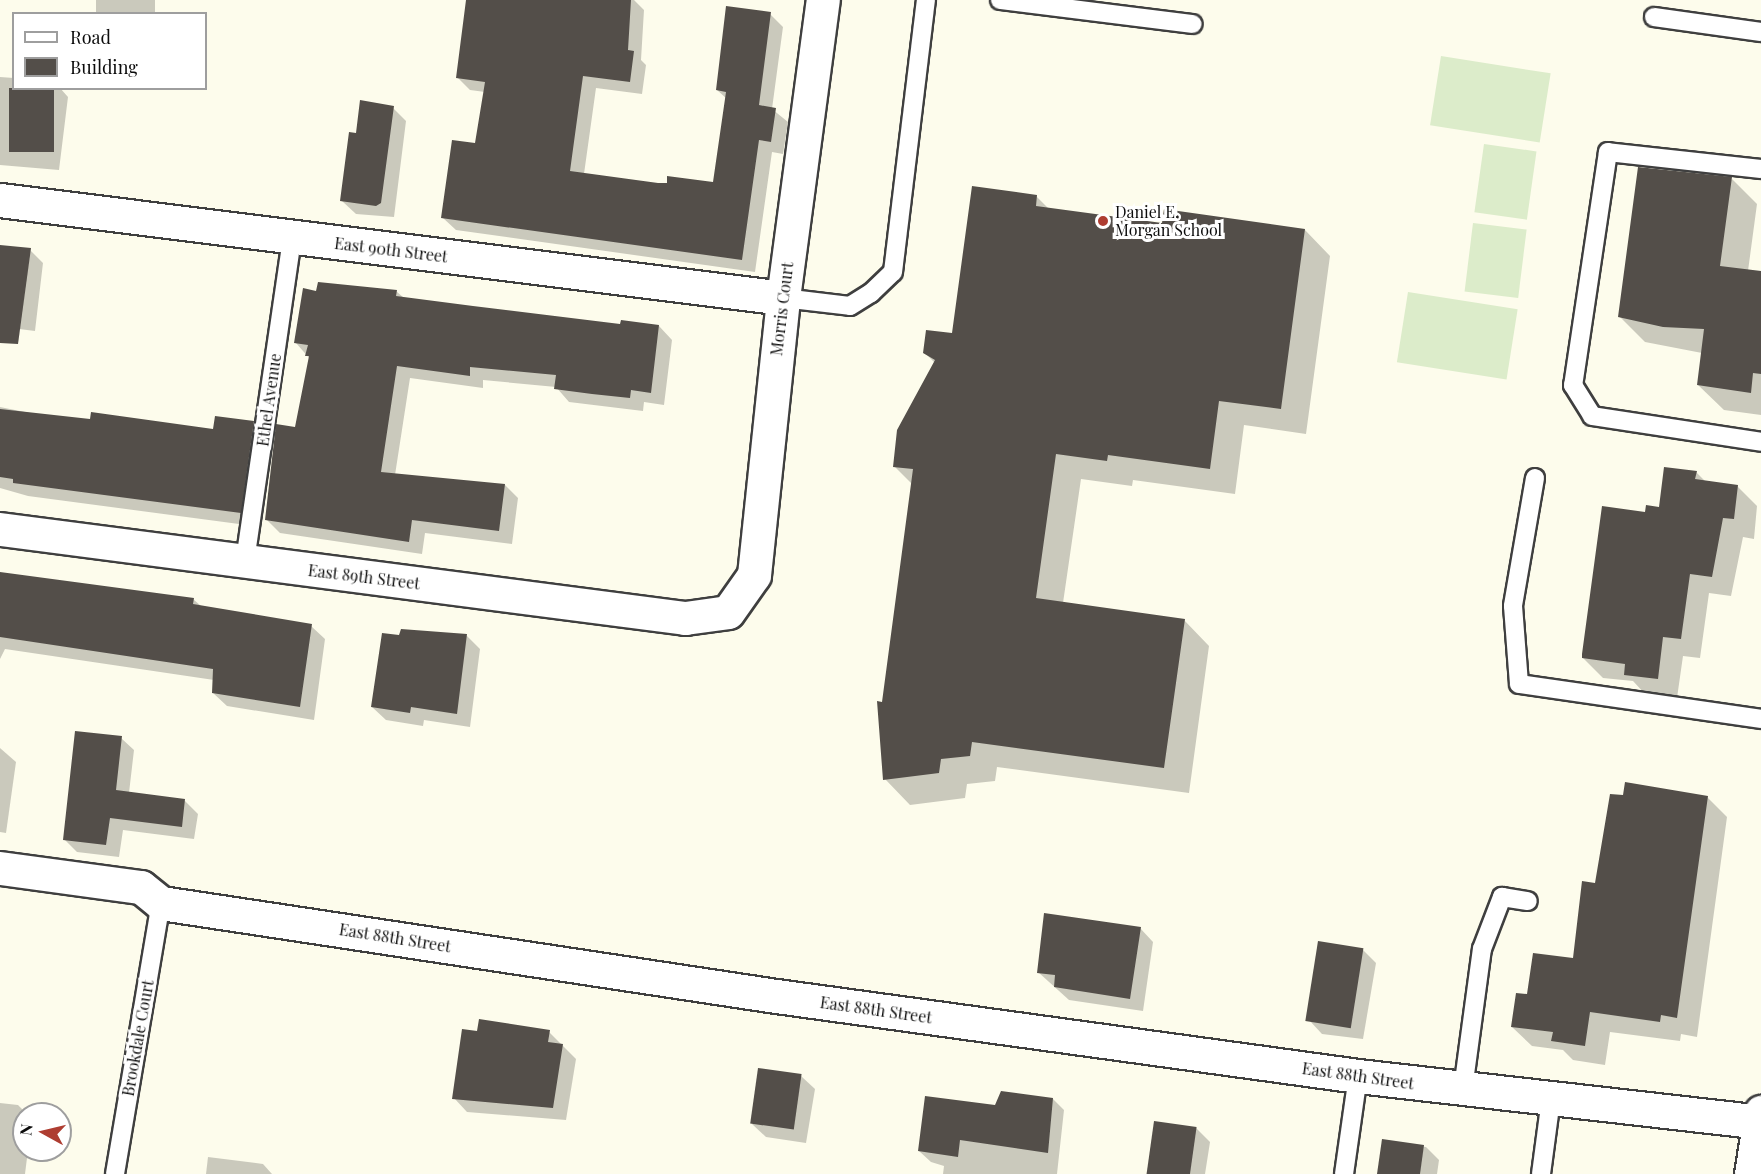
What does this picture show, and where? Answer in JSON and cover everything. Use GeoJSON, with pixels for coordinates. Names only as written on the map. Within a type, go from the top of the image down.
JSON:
{"type":"FeatureCollection","features":[{"type":"Feature","properties":{"kind":"street","name":"Morris Court"},"geometry":{"type":"LineString","coordinates":[[728,612],[754,575],[783,298],[823,0]]}},
{"type":"Feature","properties":{"kind":"street","name":"East 90th Street"},"geometry":{"type":"LineString","coordinates":[[0,200],[783,298]]}},
{"type":"Feature","properties":{"kind":"street","name":"East 89th Street"},"geometry":{"type":"LineString","coordinates":[[0,529],[685,618],[728,612]]}},
{"type":"Feature","properties":{"kind":"street","name":"East 88th Street"},"geometry":{"type":"LineString","coordinates":[[0,868],[141,887],[161,903],[769,995],[1463,1089],[1760,1117]]}},
{"type":"Feature","properties":{"kind":"street"},"geometry":{"type":"LineString","coordinates":[[1751,1174],[1760,1117]]}},
{"type":"Feature","properties":{"kind":"lane"},"geometry":{"type":"LineString","coordinates":[[783,298],[850,306],[871,293],[893,272],[926,0]]}},
{"type":"Feature","properties":{"kind":"lane"},"geometry":{"type":"LineString","coordinates":[[1000,0],[1193,24]]}},
{"type":"Feature","properties":{"kind":"lane"},"geometry":{"type":"LineString","coordinates":[[1654,17],[1761,32]]}},
{"type":"Feature","properties":{"kind":"lane"},"geometry":{"type":"LineString","coordinates":[[1761,169],[1608,152],[1573,385],[1592,416],[1761,442]]}},
{"type":"Feature","properties":{"kind":"lane","name":"Ethel Avenue"},"geometry":{"type":"LineString","coordinates":[[245,561],[292,238]]}},
{"type":"Feature","properties":{"kind":"lane"},"geometry":{"type":"LineString","coordinates":[[1535,478],[1513,606],[1519,684],[1761,719]]}},
{"type":"Feature","properties":{"kind":"lane"},"geometry":{"type":"LineString","coordinates":[[1463,1089],[1482,949],[1502,897],[1528,900]]}},
{"type":"Feature","properties":{"kind":"lane","name":"Brookdale Court"},"geometry":{"type":"LineString","coordinates":[[115,1174],[161,903]]}},
{"type":"Feature","properties":{"kind":"lane"},"geometry":{"type":"LineString","coordinates":[[1344,1174],[1358,1076]]}},
{"type":"Feature","properties":{"kind":"lane"},"geometry":{"type":"LineString","coordinates":[[1542,1174],[1551,1099]]}},
{"type":"Feature","properties":{"kind":"green space"},"geometry":{"type":"Polygon","coordinates":[[[1441,56],[1551,73],[1540,143],[1430,125],[1441,56]]]}},
{"type":"Feature","properties":{"kind":"green space"},"geometry":{"type":"Polygon","coordinates":[[[1484,144],[1536,151],[1527,220],[1474,212],[1484,144]]]}},
{"type":"Feature","properties":{"kind":"green space"},"geometry":{"type":"Polygon","coordinates":[[[1473,223],[1527,230],[1518,298],[1465,291],[1473,223]]]}},
{"type":"Feature","properties":{"kind":"green space"},"geometry":{"type":"Polygon","coordinates":[[[1408,292],[1518,309],[1507,379],[1397,362],[1408,292]]]}},
{"type":"Feature","properties":{"kind":"building"},"geometry":{"type":"Polygon","coordinates":[[[466,0],[631,0],[628,50],[634,51],[630,82],[583,76],[570,171],[658,183],[667,183],[667,176],[713,182],[726,92],[716,90],[726,6],[771,12],[759,105],[776,108],[771,142],[759,140],[742,260],[441,218],[452,140],[475,143],[485,82],[456,78],[466,0]]]}},
{"type":"Feature","properties":{"kind":"building"},"geometry":{"type":"Polygon","coordinates":[[[9,88],[12,90],[54,90],[54,152],[9,152],[9,88]]]}},
{"type":"Feature","properties":{"kind":"building"},"geometry":{"type":"Polygon","coordinates":[[[360,100],[394,106],[381,203],[376,206],[340,201],[349,132],[356,133],[360,100]]]}},
{"type":"Feature","properties":{"kind":"building"},"geometry":{"type":"Polygon","coordinates":[[[1638,167],[1732,177],[1720,266],[1761,271],[1761,374],[1753,373],[1751,393],[1697,385],[1704,329],[1663,327],[1618,317],[1638,167]]]}},
{"type":"Feature","properties":{"kind":"building"},"geometry":{"type":"Polygon","coordinates":[[[972,186],[1037,195],[1036,206],[1162,223],[1164,209],[1305,229],[1281,409],[1219,401],[1210,469],[1108,455],[1107,461],[1056,454],[1036,598],[1185,619],[1164,768],[972,742],[970,756],[941,759],[939,773],[883,780],[877,701],[882,702],[913,469],[893,467],[897,430],[935,360],[923,353],[926,330],[952,333],[972,186]]]}},
{"type":"Feature","properties":{"kind":"building"},"geometry":{"type":"Polygon","coordinates":[[[0,245],[31,248],[18,344],[0,343],[0,245]]]}},
{"type":"Feature","properties":{"kind":"building"},"geometry":{"type":"Polygon","coordinates":[[[318,282],[397,290],[396,296],[473,306],[620,324],[621,320],[659,325],[651,393],[631,390],[630,398],[554,389],[556,375],[470,367],[470,376],[397,366],[381,472],[505,484],[499,531],[412,520],[409,542],[265,520],[276,424],[295,427],[309,356],[305,356],[308,345],[294,343],[303,288],[316,291],[318,282]]]}},
{"type":"Feature","properties":{"kind":"building"},"geometry":{"type":"Polygon","coordinates":[[[0,409],[90,419],[91,412],[213,429],[215,416],[254,421],[241,513],[13,483],[13,479],[0,477],[0,409]]]}},
{"type":"Feature","properties":{"kind":"building"},"geometry":{"type":"Polygon","coordinates":[[[1664,467],[1697,471],[1695,479],[1738,485],[1734,519],[1723,518],[1712,577],[1690,574],[1681,639],[1663,637],[1658,679],[1624,675],[1625,664],[1582,658],[1582,654],[1602,506],[1645,512],[1646,505],[1659,507],[1664,467]]]}},
{"type":"Feature","properties":{"kind":"building"},"geometry":{"type":"Polygon","coordinates":[[[0,572],[194,598],[193,604],[312,624],[300,707],[212,693],[213,669],[0,637],[0,572]]]}},
{"type":"Feature","properties":{"kind":"building"},"geometry":{"type":"Polygon","coordinates":[[[401,629],[467,634],[457,714],[411,707],[410,713],[371,707],[382,633],[399,635],[401,629]]]}},
{"type":"Feature","properties":{"kind":"building"},"geometry":{"type":"Polygon","coordinates":[[[75,731],[122,736],[116,790],[185,799],[182,827],[110,818],[106,845],[63,840],[75,731]]]}},
{"type":"Feature","properties":{"kind":"building"},"geometry":{"type":"Polygon","coordinates":[[[1625,782],[1708,796],[1677,1018],[1661,1015],[1660,1022],[1590,1012],[1585,1046],[1551,1041],[1553,1032],[1511,1027],[1516,993],[1527,994],[1533,953],[1573,958],[1582,881],[1595,883],[1610,794],[1623,795],[1625,782]]]}},
{"type":"Feature","properties":{"kind":"building"},"geometry":{"type":"Polygon","coordinates":[[[1044,913],[1141,927],[1130,999],[1054,987],[1055,975],[1037,973],[1044,913]]]}},
{"type":"Feature","properties":{"kind":"building"},"geometry":{"type":"Polygon","coordinates":[[[1318,941],[1363,948],[1351,1028],[1305,1021],[1318,941]]]}},
{"type":"Feature","properties":{"kind":"building"},"geometry":{"type":"Polygon","coordinates":[[[479,1019],[550,1030],[548,1042],[563,1044],[553,1108],[452,1099],[462,1029],[477,1031],[479,1019]]]}},
{"type":"Feature","properties":{"kind":"building"},"geometry":{"type":"Polygon","coordinates":[[[758,1068],[802,1074],[794,1130],[750,1123],[758,1068]]]}},
{"type":"Feature","properties":{"kind":"building"},"geometry":{"type":"Polygon","coordinates":[[[1001,1091],[1053,1098],[1048,1153],[960,1140],[958,1157],[918,1151],[925,1096],[995,1105],[1001,1091]]]}},
{"type":"Feature","properties":{"kind":"building"},"geometry":{"type":"Polygon","coordinates":[[[1154,1121],[1197,1127],[1190,1174],[1147,1174],[1154,1121]]]}},
{"type":"Feature","properties":{"kind":"building"},"geometry":{"type":"Polygon","coordinates":[[[1382,1139],[1424,1145],[1420,1174],[1377,1174],[1382,1139]]]}},
{"type":"Feature","properties":{"kind":"place","name":"Daniel E. Morgan School"},"geometry":{"type":"Point","coordinates":[1103,221]}}]}
